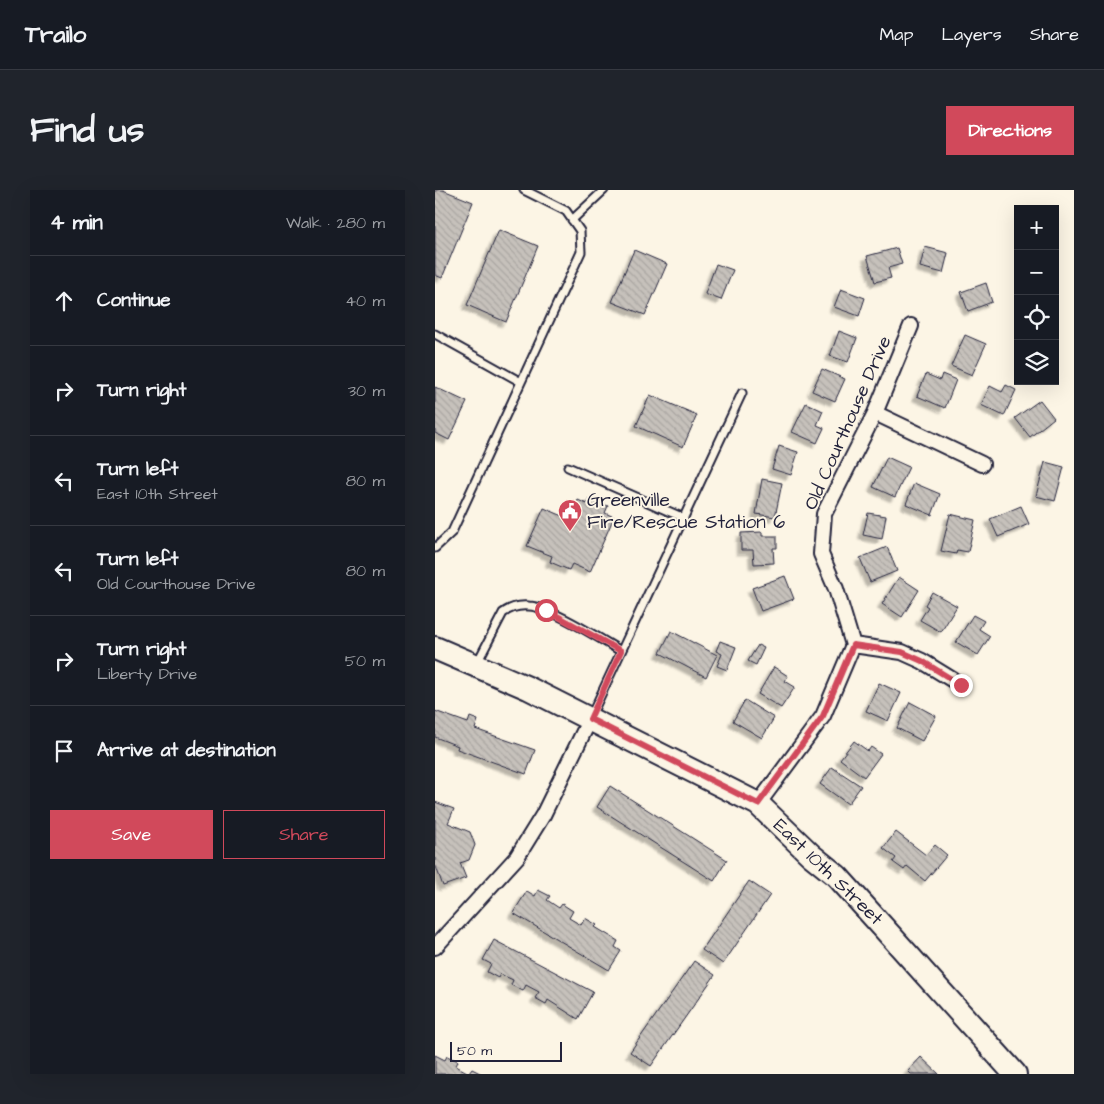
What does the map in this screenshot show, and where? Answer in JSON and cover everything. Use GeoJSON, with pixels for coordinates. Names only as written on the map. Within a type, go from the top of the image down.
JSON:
{"type":"FeatureCollection","features":[{"type":"Feature","properties":{"kind":"main road","name":"East 10th Street"},"geometry":{"type":"LineString","coordinates":[[435,648],[528,688],[758,804],[811,855],[837,876],[1015,1074]]}},
{"type":"Feature","properties":{"kind":"street","name":"Old Courthouse Drive"},"geometry":{"type":"LineString","coordinates":[[853,645],[836,589],[821,554],[824,514],[875,414],[911,326]]}},
{"type":"Feature","properties":{"kind":"street"},"geometry":{"type":"LineString","coordinates":[[875,414],[982,464]]}},
{"type":"Feature","properties":{"kind":"street"},"geometry":{"type":"LineString","coordinates":[[758,804],[823,716],[853,645],[902,652],[922,661],[961,685]]}},
{"type":"Feature","properties":{"kind":"street"},"geometry":{"type":"LineString","coordinates":[[435,947],[517,857],[543,815],[590,719]]}},
{"type":"Feature","properties":{"kind":"lane"},"geometry":{"type":"LineString","coordinates":[[435,548],[452,532],[581,252],[580,231],[566,211],[524,190]]}},
{"type":"Feature","properties":{"kind":"lane"},"geometry":{"type":"LineString","coordinates":[[572,220],[604,190]]}},
{"type":"Feature","properties":{"kind":"lane"},"geometry":{"type":"LineString","coordinates":[[435,334],[521,382]]}},
{"type":"Feature","properties":{"kind":"lane"},"geometry":{"type":"LineString","coordinates":[[590,719],[742,392]]}},
{"type":"Feature","properties":{"kind":"lane"},"geometry":{"type":"LineString","coordinates":[[568,467],[683,518]]}},
{"type":"Feature","properties":{"kind":"lane"},"geometry":{"type":"LineString","coordinates":[[476,666],[503,613],[519,606],[531,606],[546,610],[621,651]]}},
{"type":"Feature","properties":{"kind":"building"},"geometry":{"type":"Polygon","coordinates":[[[435,190],[443,190],[473,202],[442,278],[435,275],[435,190]]]}},
{"type":"Feature","properties":{"kind":"building"},"geometry":{"type":"Polygon","coordinates":[[[499,230],[538,246],[506,322],[467,305],[499,230]]]}},
{"type":"Feature","properties":{"kind":"building"},"geometry":{"type":"Polygon","coordinates":[[[925,247],[948,253],[943,273],[920,267],[925,247]]]}},
{"type":"Feature","properties":{"kind":"building"},"geometry":{"type":"Polygon","coordinates":[[[897,248],[902,264],[888,268],[891,278],[875,282],[867,256],[897,248]]]}},
{"type":"Feature","properties":{"kind":"building"},"geometry":{"type":"Polygon","coordinates":[[[634,250],[667,264],[645,315],[612,302],[634,250]]]}},
{"type":"Feature","properties":{"kind":"building"},"geometry":{"type":"Polygon","coordinates":[[[716,264],[733,270],[721,300],[705,294],[716,264]]]}},
{"type":"Feature","properties":{"kind":"building"},"geometry":{"type":"Polygon","coordinates":[[[986,283],[992,302],[968,311],[961,292],[986,283]]]}},
{"type":"Feature","properties":{"kind":"building"},"geometry":{"type":"Polygon","coordinates":[[[841,289],[865,298],[859,316],[834,307],[841,289]]]}},
{"type":"Feature","properties":{"kind":"building"},"geometry":{"type":"Polygon","coordinates":[[[839,331],[857,338],[848,362],[830,356],[839,331]]]}},
{"type":"Feature","properties":{"kind":"building"},"geometry":{"type":"Polygon","coordinates":[[[965,335],[986,344],[972,375],[951,366],[965,335]]]}},
{"type":"Feature","properties":{"kind":"building"},"geometry":{"type":"Polygon","coordinates":[[[822,369],[845,379],[835,401],[812,391],[822,369]]]}},
{"type":"Feature","properties":{"kind":"building"},"geometry":{"type":"Polygon","coordinates":[[[926,374],[940,380],[942,374],[956,380],[945,408],[917,396],[926,374]]]}},
{"type":"Feature","properties":{"kind":"building"},"geometry":{"type":"Polygon","coordinates":[[[1006,385],[1016,390],[1004,416],[981,405],[990,386],[1002,392],[1006,385]]]}},
{"type":"Feature","properties":{"kind":"building"},"geometry":{"type":"Polygon","coordinates":[[[435,387],[467,402],[449,440],[435,433],[435,387]]]}},
{"type":"Feature","properties":{"kind":"building"},"geometry":{"type":"Polygon","coordinates":[[[650,395],[697,415],[683,447],[636,426],[650,395]]]}},
{"type":"Feature","properties":{"kind":"building"},"geometry":{"type":"Polygon","coordinates":[[[1040,400],[1054,418],[1030,437],[1015,418],[1040,400]]]}},
{"type":"Feature","properties":{"kind":"building"},"geometry":{"type":"Polygon","coordinates":[[[806,403],[823,411],[817,425],[824,428],[817,443],[792,432],[806,403]]]}},
{"type":"Feature","properties":{"kind":"building"},"geometry":{"type":"Polygon","coordinates":[[[779,446],[798,452],[791,475],[772,469],[779,446]]]}},
{"type":"Feature","properties":{"kind":"building"},"geometry":{"type":"Polygon","coordinates":[[[887,457],[909,467],[895,497],[873,487],[887,457]]]}},
{"type":"Feature","properties":{"kind":"building"},"geometry":{"type":"Polygon","coordinates":[[[1045,462],[1064,467],[1055,501],[1036,496],[1045,462]]]}},
{"type":"Feature","properties":{"kind":"building"},"geometry":{"type":"Polygon","coordinates":[[[762,479],[782,483],[775,517],[756,514],[762,479]]]}},
{"type":"Feature","properties":{"kind":"building"},"geometry":{"type":"Polygon","coordinates":[[[914,483],[940,494],[932,515],[906,504],[914,483]]]}},
{"type":"Feature","properties":{"kind":"building","name":"Greenville Fire/Rescue Station 6"},"geometry":{"type":"Polygon","coordinates":[[[589,498],[608,506],[605,513],[614,517],[590,572],[572,564],[569,570],[550,562],[552,556],[527,546],[544,508],[570,519],[578,500],[587,504],[589,498]]]}},
{"type":"Feature","properties":{"kind":"building"},"geometry":{"type":"Polygon","coordinates":[[[1021,506],[1029,524],[998,537],[990,519],[1021,506]]]}},
{"type":"Feature","properties":{"kind":"building"},"geometry":{"type":"Polygon","coordinates":[[[868,513],[886,516],[882,539],[863,535],[868,513]]]}},
{"type":"Feature","properties":{"kind":"building"},"geometry":{"type":"Polygon","coordinates":[[[950,514],[975,520],[968,552],[957,550],[956,554],[941,551],[950,514]]]}},
{"type":"Feature","properties":{"kind":"building"},"geometry":{"type":"Polygon","coordinates":[[[762,532],[762,536],[777,536],[777,548],[773,548],[774,563],[754,564],[753,550],[741,550],[741,533],[762,532]]]}},
{"type":"Feature","properties":{"kind":"building"},"geometry":{"type":"Polygon","coordinates":[[[887,547],[897,571],[870,582],[860,558],[887,547]]]}},
{"type":"Feature","properties":{"kind":"building"},"geometry":{"type":"Polygon","coordinates":[[[785,576],[794,599],[761,611],[752,588],[785,576]]]}},
{"type":"Feature","properties":{"kind":"building"},"geometry":{"type":"Polygon","coordinates":[[[899,577],[919,590],[902,617],[882,604],[899,577]]]}},
{"type":"Feature","properties":{"kind":"building"},"geometry":{"type":"Polygon","coordinates":[[[932,592],[957,606],[941,632],[920,620],[928,607],[925,605],[932,592]]]}},
{"type":"Feature","properties":{"kind":"building"},"geometry":{"type":"Polygon","coordinates":[[[973,615],[984,621],[979,629],[990,636],[978,655],[956,642],[973,615]]]}},
{"type":"Feature","properties":{"kind":"building"},"geometry":{"type":"Polygon","coordinates":[[[671,631],[717,655],[706,677],[660,653],[671,631]]]}},
{"type":"Feature","properties":{"kind":"building"},"geometry":{"type":"Polygon","coordinates":[[[720,641],[736,647],[727,670],[717,666],[722,654],[716,651],[720,641]]]}},
{"type":"Feature","properties":{"kind":"building"},"geometry":{"type":"Polygon","coordinates":[[[758,645],[764,648],[756,665],[748,661],[758,645]]]}},
{"type":"Feature","properties":{"kind":"building"},"geometry":{"type":"Polygon","coordinates":[[[774,667],[788,676],[785,681],[795,687],[781,708],[758,694],[774,667]]]}},
{"type":"Feature","properties":{"kind":"building"},"geometry":{"type":"Polygon","coordinates":[[[879,683],[901,693],[888,721],[866,711],[879,683]]]}},
{"type":"Feature","properties":{"kind":"building"},"geometry":{"type":"Polygon","coordinates":[[[745,700],[774,718],[762,738],[733,721],[745,700]]]}},
{"type":"Feature","properties":{"kind":"building"},"geometry":{"type":"Polygon","coordinates":[[[910,702],[936,716],[922,741],[897,728],[910,702]]]}},
{"type":"Feature","properties":{"kind":"building"},"geometry":{"type":"Polygon","coordinates":[[[435,711],[468,723],[470,717],[478,720],[475,729],[535,750],[526,774],[457,749],[458,746],[435,737],[435,711]]]}},
{"type":"Feature","properties":{"kind":"building"},"geometry":{"type":"Polygon","coordinates":[[[854,741],[868,751],[871,747],[881,754],[864,777],[840,759],[854,741]]]}},
{"type":"Feature","properties":{"kind":"building"},"geometry":{"type":"Polygon","coordinates":[[[832,767],[861,786],[848,804],[820,784],[832,767]]]}},
{"type":"Feature","properties":{"kind":"building"},"geometry":{"type":"Polygon","coordinates":[[[610,786],[727,860],[714,881],[597,807],[610,786]]]}},
{"type":"Feature","properties":{"kind":"building"},"geometry":{"type":"Polygon","coordinates":[[[435,802],[454,809],[448,823],[470,832],[475,845],[469,860],[460,863],[466,878],[443,886],[435,864],[435,802]]]}},
{"type":"Feature","properties":{"kind":"building"},"geometry":{"type":"Polygon","coordinates":[[[896,832],[926,855],[935,845],[947,855],[925,881],[907,866],[904,870],[893,862],[896,858],[883,848],[896,832]]]}},
{"type":"Feature","properties":{"kind":"building"},"geometry":{"type":"Polygon","coordinates":[[[749,881],[770,895],[723,964],[702,950],[749,881]]]}},
{"type":"Feature","properties":{"kind":"building"},"geometry":{"type":"Polygon","coordinates":[[[538,890],[550,896],[547,900],[559,908],[562,904],[573,911],[569,918],[581,925],[585,918],[597,925],[595,927],[618,941],[615,947],[621,951],[609,970],[513,913],[527,891],[535,896],[538,890]]]}},
{"type":"Feature","properties":{"kind":"building"},"geometry":{"type":"Polygon","coordinates":[[[494,940],[593,992],[578,1019],[548,1000],[546,1004],[535,998],[539,992],[526,985],[523,991],[511,985],[513,980],[500,974],[498,978],[487,972],[491,964],[483,960],[494,940]]]}},
{"type":"Feature","properties":{"kind":"building"},"geometry":{"type":"Polygon","coordinates":[[[694,961],[715,975],[651,1066],[630,1052],[694,961]]]}},
{"type":"Feature","properties":{"kind":"building"},"geometry":{"type":"Polygon","coordinates":[[[435,1055],[445,1060],[447,1056],[458,1061],[456,1066],[469,1073],[472,1069],[482,1074],[435,1074],[435,1055]]]}},
{"type":"Feature","properties":{"kind":"building"},"geometry":{"type":"Polygon","coordinates":[[[921,1057],[939,1074],[911,1074],[908,1071],[921,1057]]]}},
{"type":"Feature","properties":{"kind":"place","name":"Greenville Fire/Rescue Station 6"},"geometry":{"type":"Point","coordinates":[570,532]}},
{"type":"Feature","properties":{"kind":"route"},"geometry":{"type":"LineString","coordinates":[[546,610],[621,651],[590,719],[758,804],[823,716],[853,645],[902,652],[922,661],[961,685]]}}]}
